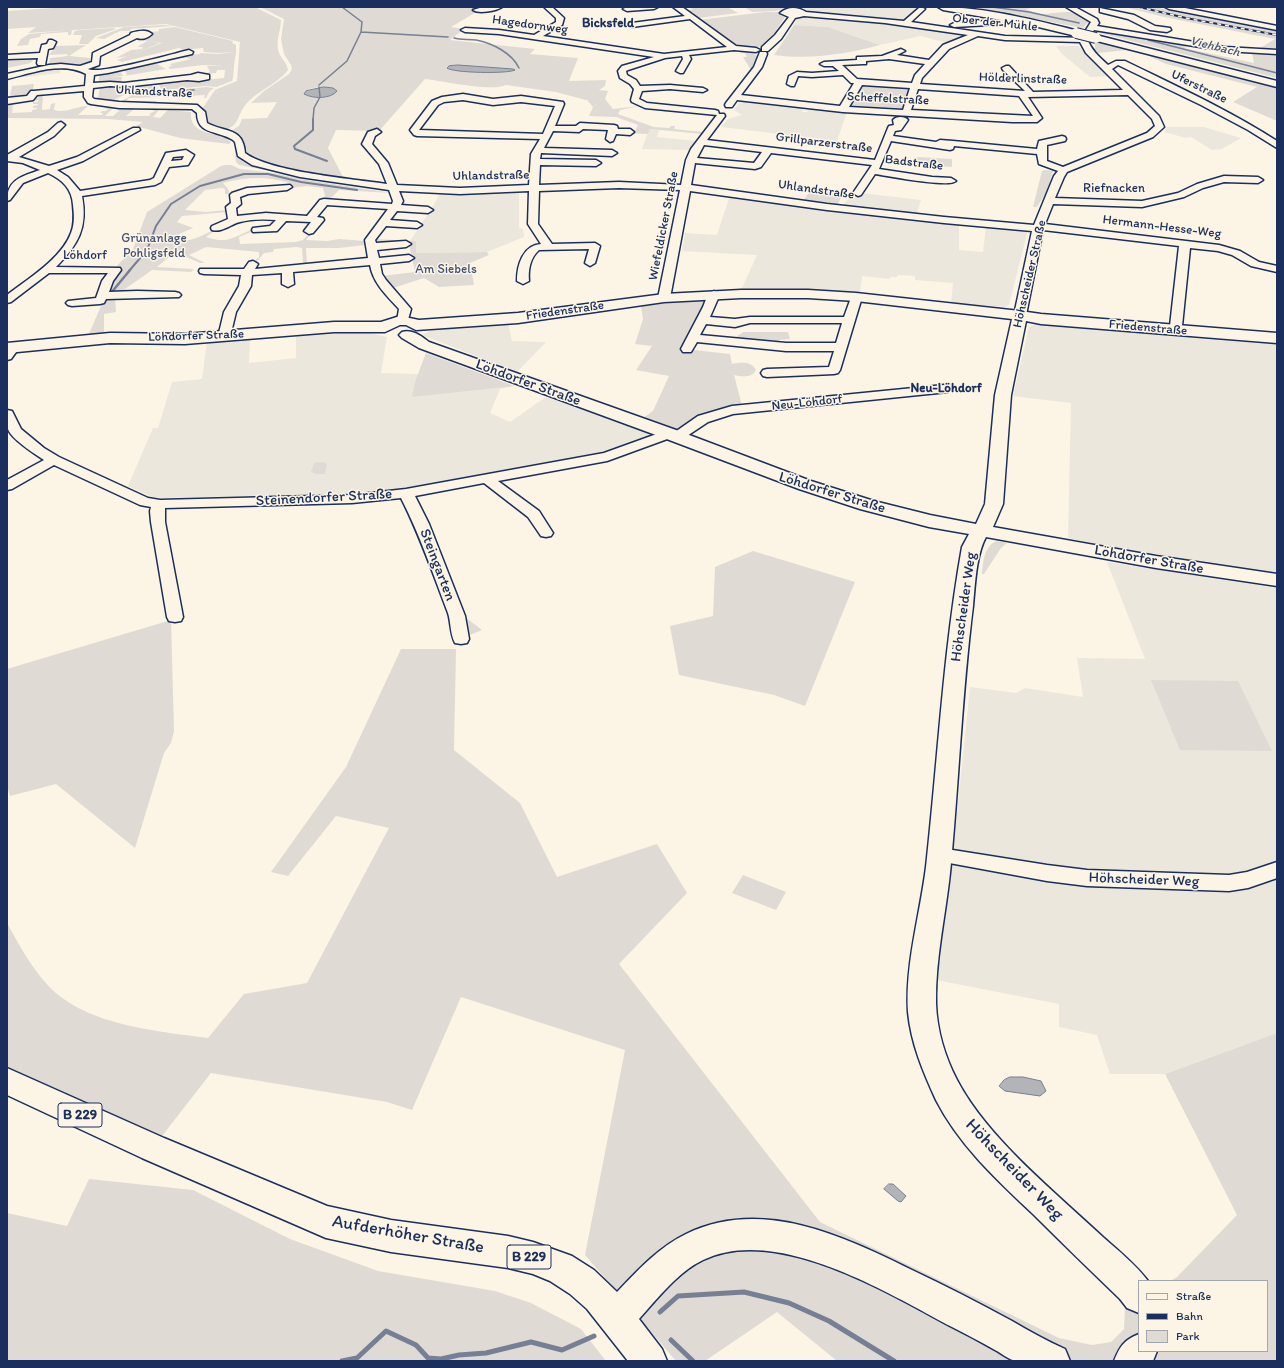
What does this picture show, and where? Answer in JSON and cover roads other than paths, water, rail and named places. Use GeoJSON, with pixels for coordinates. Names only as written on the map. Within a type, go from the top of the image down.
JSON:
{"type":"FeatureCollection","features":[{"type":"Feature","properties":{"kind":"main road"},"geometry":{"type":"LineString","coordinates":[[944,7],[1095,33],[1277,81]]}},
{"type":"Feature","properties":{"kind":"main road"},"geometry":{"type":"LineString","coordinates":[[967,7],[1078,31]]}},
{"type":"Feature","properties":{"kind":"main road"},"geometry":{"type":"LineString","coordinates":[[1095,33],[1277,84]]}},
{"type":"Feature","properties":{"kind":"main road","name":"Friedenstraße"},"geometry":{"type":"LineString","coordinates":[[409,327],[518,318],[664,298],[714,294],[786,294],[856,297],[1020,315],[1277,333]]}},
{"type":"Feature","properties":{"kind":"main road","name":"Friedenstraße"},"geometry":{"type":"LineString","coordinates":[[1020,315],[1041,319],[1277,338]]}},
{"type":"Feature","properties":{"kind":"main road","name":"Höhscheider Straße"},"geometry":{"type":"LineString","coordinates":[[982,530],[990,516],[995,500],[1003,395],[1020,315]]}},
{"type":"Feature","properties":{"kind":"main road","name":"Löhdorfer Straße"},"geometry":{"type":"LineString","coordinates":[[9,351],[110,338],[186,339],[346,326],[385,327],[384,330],[388,334],[397,336],[409,327],[424,345],[673,435],[760,469],[825,492],[905,515],[982,530],[1156,562],[1277,580]]}},
{"type":"Feature","properties":{"kind":"main road","name":"Höhscheider Weg"},"geometry":{"type":"LineString","coordinates":[[982,530],[972,547],[963,599],[945,780],[940,855],[927,949],[922,1004],[928,1040],[938,1070],[952,1099],[987,1146],[1022,1183],[1132,1287],[1138,1295]]}},
{"type":"Feature","properties":{"kind":"main road","name":"Aufderhöher Straße"},"geometry":{"type":"LineString","coordinates":[[7,1081],[153,1148],[326,1222],[391,1236],[508,1252],[546,1262],[560,1268],[582,1282],[599,1297],[618,1318],[650,1361]]}},
{"type":"Feature","properties":{"kind":"main road"},"geometry":{"type":"LineString","coordinates":[[618,1318],[646,1286],[681,1254],[697,1245],[728,1236],[752,1234],[773,1235],[825,1248],[852,1259],[942,1303],[1053,1361]]}},
{"type":"Feature","properties":{"kind":"main road"},"geometry":{"type":"LineString","coordinates":[[1131,1361],[1139,1352]]}},
{"type":"Feature","properties":{"kind":"street","name":"Hagedornweg"},"geometry":{"type":"LineString","coordinates":[[477,10],[498,7]]}},
{"type":"Feature","properties":{"kind":"street"},"geometry":{"type":"LineString","coordinates":[[548,7],[560,18],[565,29],[548,30]]}},
{"type":"Feature","properties":{"kind":"street"},"geometry":{"type":"LineString","coordinates":[[625,8],[654,7]]}},
{"type":"Feature","properties":{"kind":"street"},"geometry":{"type":"LineString","coordinates":[[677,7],[734,48]]}},
{"type":"Feature","properties":{"kind":"street"},"geometry":{"type":"LineString","coordinates":[[1070,7],[1094,20],[1095,33]]}},
{"type":"Feature","properties":{"kind":"street"},"geometry":{"type":"LineString","coordinates":[[1169,7],[1277,28]]}},
{"type":"Feature","properties":{"kind":"street"},"geometry":{"type":"LineString","coordinates":[[625,8],[634,17]]}},
{"type":"Feature","properties":{"kind":"street"},"geometry":{"type":"LineString","coordinates":[[905,24],[921,9]]}},
{"type":"Feature","properties":{"kind":"street"},"geometry":{"type":"LineString","coordinates":[[1103,10],[1131,17],[1157,29],[1177,32]]}},
{"type":"Feature","properties":{"kind":"street"},"geometry":{"type":"LineString","coordinates":[[1207,14],[1222,10]]}},
{"type":"Feature","properties":{"kind":"street","name":"Ober der Mühle"},"geometry":{"type":"LineString","coordinates":[[796,11],[804,14],[905,24],[975,35],[1021,39],[1084,40]]}},
{"type":"Feature","properties":{"kind":"street","name":"Wiefeldicker Straße"},"geometry":{"type":"LineString","coordinates":[[664,298],[691,160],[702,142],[725,113],[758,66],[761,51],[778,37],[796,11]]}},
{"type":"Feature","properties":{"kind":"street"},"geometry":{"type":"LineString","coordinates":[[632,25],[692,17]]}},
{"type":"Feature","properties":{"kind":"street"},"geometry":{"type":"LineString","coordinates":[[536,37],[559,23],[560,18]]}},
{"type":"Feature","properties":{"kind":"street"},"geometry":{"type":"LineString","coordinates":[[924,27],[1004,22]]}},
{"type":"Feature","properties":{"kind":"street"},"geometry":{"type":"LineString","coordinates":[[644,24],[652,31]]}},
{"type":"Feature","properties":{"kind":"street"},"geometry":{"type":"LineString","coordinates":[[1021,29],[1048,31],[1059,34],[1067,40]]}},
{"type":"Feature","properties":{"kind":"street"},"geometry":{"type":"LineString","coordinates":[[1139,35],[1157,29]]}},
{"type":"Feature","properties":{"kind":"street","name":"Hagedornweg"},"geometry":{"type":"LineString","coordinates":[[465,30],[491,31],[664,56]]}},
{"type":"Feature","properties":{"kind":"street"},"geometry":{"type":"LineString","coordinates":[[1062,139],[1042,143],[1042,152],[1043,163],[1064,170],[1143,138],[1158,130],[1160,127],[1159,121],[1089,51],[1084,44],[1084,40],[1095,33],[1139,35],[1253,52],[1277,52]]}},
{"type":"Feature","properties":{"kind":"street","name":"Badstraße"},"geometry":{"type":"LineString","coordinates":[[858,193],[875,167],[892,128],[898,128],[918,77],[946,47],[975,35]]}},
{"type":"Feature","properties":{"kind":"street"},"geometry":{"type":"LineString","coordinates":[[78,69],[96,63],[96,55],[135,36]]}},
{"type":"Feature","properties":{"kind":"street"},"geometry":{"type":"LineString","coordinates":[[43,68],[44,64],[41,63],[45,47],[50,46],[52,42],[60,39]]}},
{"type":"Feature","properties":{"kind":"street"},"geometry":{"type":"LineString","coordinates":[[1199,45],[1210,40]]}},
{"type":"Feature","properties":{"kind":"street"},"geometry":{"type":"LineString","coordinates":[[638,89],[633,82],[623,76],[623,70],[664,56],[734,48],[761,51]]}},
{"type":"Feature","properties":{"kind":"street"},"geometry":{"type":"LineString","coordinates":[[190,77],[124,85],[110,84],[34,93],[30,102],[8,89],[26,70],[65,66],[90,73],[108,71],[194,51]]}},
{"type":"Feature","properties":{"kind":"street"},"geometry":{"type":"LineString","coordinates":[[824,64],[863,62],[860,59],[886,56],[901,51]]}},
{"type":"Feature","properties":{"kind":"street"},"geometry":{"type":"LineString","coordinates":[[680,71],[687,59],[684,54]]}},
{"type":"Feature","properties":{"kind":"street"},"geometry":{"type":"LineString","coordinates":[[7,57],[43,55]]}},
{"type":"Feature","properties":{"kind":"street"},"geometry":{"type":"LineString","coordinates":[[886,56],[931,64]]}},
{"type":"Feature","properties":{"kind":"street","name":"Uferstraße"},"geometry":{"type":"LineString","coordinates":[[1107,68],[1112,67],[1116,63],[1121,63],[1204,103],[1251,128],[1277,145]]}},
{"type":"Feature","properties":{"kind":"street"},"geometry":{"type":"LineString","coordinates":[[836,64],[854,81],[859,82],[843,109]]}},
{"type":"Feature","properties":{"kind":"street"},"geometry":{"type":"LineString","coordinates":[[1006,68],[1028,90],[1029,92],[1026,94]]}},
{"type":"Feature","properties":{"kind":"street"},"geometry":{"type":"LineString","coordinates":[[89,87],[90,73]]}},
{"type":"Feature","properties":{"kind":"street"},"geometry":{"type":"LineString","coordinates":[[791,84],[793,76],[797,74],[812,75],[846,73]]}},
{"type":"Feature","properties":{"kind":"street","name":"Hölderlinstraße"},"geometry":{"type":"LineString","coordinates":[[859,82],[1026,94],[1130,92]]}},
{"type":"Feature","properties":{"kind":"street","name":"Uhlandstraße"},"geometry":{"type":"LineString","coordinates":[[89,87],[88,98],[96,102],[119,105],[190,107],[199,109],[201,112],[200,119],[202,123],[208,127],[235,137],[239,141],[243,155],[256,163],[300,174],[393,188],[460,191],[618,185],[686,188],[914,217],[1039,227]]}},
{"type":"Feature","properties":{"kind":"street"},"geometry":{"type":"LineString","coordinates":[[638,89],[670,87],[703,90]]}},
{"type":"Feature","properties":{"kind":"street"},"geometry":{"type":"LineString","coordinates":[[638,89],[635,100],[645,105],[725,113]]}},
{"type":"Feature","properties":{"kind":"street"},"geometry":{"type":"LineString","coordinates":[[436,92],[442,100]]}},
{"type":"Feature","properties":{"kind":"street","name":"Scheffelstraße"},"geometry":{"type":"LineString","coordinates":[[736,97],[902,117],[1032,120],[1038,118],[1031,106],[1023,97],[1026,94]]}},
{"type":"Feature","properties":{"kind":"street"},"geometry":{"type":"LineString","coordinates":[[546,137],[441,134],[414,131],[435,103],[442,100],[463,98],[493,102],[521,99],[560,104],[546,137],[538,150],[535,162],[533,224],[542,235],[548,247]]}},
{"type":"Feature","properties":{"kind":"street"},"geometry":{"type":"LineString","coordinates":[[9,158],[51,134],[61,125]]}},
{"type":"Feature","properties":{"kind":"street"},"geometry":{"type":"LineString","coordinates":[[550,128],[579,129],[580,126],[614,128],[611,135],[630,132]]}},
{"type":"Feature","properties":{"kind":"street"},"geometry":{"type":"LineString","coordinates":[[7,198],[23,179],[80,159],[136,130]]}},
{"type":"Feature","properties":{"kind":"street"},"geometry":{"type":"LineString","coordinates":[[377,132],[371,134],[367,144],[383,163],[398,201],[370,240],[371,247],[381,281],[405,309],[409,327]]}},
{"type":"Feature","properties":{"kind":"street"},"geometry":{"type":"LineString","coordinates":[[888,138],[977,150],[992,148],[1042,152]]}},
{"type":"Feature","properties":{"kind":"street","name":"Grillparzerstraße"},"geometry":{"type":"LineString","coordinates":[[702,142],[768,150],[875,167]]}},
{"type":"Feature","properties":{"kind":"street"},"geometry":{"type":"LineString","coordinates":[[538,150],[612,153]]}},
{"type":"Feature","properties":{"kind":"street","name":"Grillparzerstraße"},"geometry":{"type":"LineString","coordinates":[[750,166],[758,165],[768,150]]}},
{"type":"Feature","properties":{"kind":"street"},"geometry":{"type":"LineString","coordinates":[[7,300],[48,270],[69,247],[78,230],[79,221],[77,194],[67,181],[50,170],[25,161],[9,158]]}},
{"type":"Feature","properties":{"kind":"street","name":"Wiefeldicker Straße"},"geometry":{"type":"LineString","coordinates":[[691,160],[750,166]]}},
{"type":"Feature","properties":{"kind":"street"},"geometry":{"type":"LineString","coordinates":[[535,162],[607,163]]}},
{"type":"Feature","properties":{"kind":"street"},"geometry":{"type":"LineString","coordinates":[[77,194],[152,183],[158,180],[166,164]]}},
{"type":"Feature","properties":{"kind":"street","name":"Badstraße"},"geometry":{"type":"LineString","coordinates":[[875,167],[932,180],[952,181]]}},
{"type":"Feature","properties":{"kind":"street","name":"Höhscheider Straße"},"geometry":{"type":"LineString","coordinates":[[1020,315],[1039,227],[1059,176],[1064,170]]}},
{"type":"Feature","properties":{"kind":"street","name":"Riefnacken"},"geometry":{"type":"LineString","coordinates":[[1050,201],[1142,204],[1181,195],[1199,183],[1227,179],[1258,180]]}},
{"type":"Feature","properties":{"kind":"street"},"geometry":{"type":"LineString","coordinates":[[287,187],[247,191],[235,195],[236,204],[231,207],[232,218],[238,219],[266,216],[319,220],[309,231]]}},
{"type":"Feature","properties":{"kind":"street"},"geometry":{"type":"LineString","coordinates":[[310,219],[324,202],[428,210]]}},
{"type":"Feature","properties":{"kind":"street"},"geometry":{"type":"LineString","coordinates":[[257,230],[273,229],[284,217]]}},
{"type":"Feature","properties":{"kind":"street"},"geometry":{"type":"LineString","coordinates":[[216,228],[238,219]]}},
{"type":"Feature","properties":{"kind":"street"},"geometry":{"type":"LineString","coordinates":[[383,223],[417,225]]}},
{"type":"Feature","properties":{"kind":"street","name":"Hermann-Hesse-Weg"},"geometry":{"type":"LineString","coordinates":[[1039,227],[1229,250],[1252,262],[1277,269]]}},
{"type":"Feature","properties":{"kind":"street"},"geometry":{"type":"LineString","coordinates":[[371,247],[406,244]]}},
{"type":"Feature","properties":{"kind":"street"},"geometry":{"type":"LineString","coordinates":[[1176,326],[1185,244]]}},
{"type":"Feature","properties":{"kind":"street"},"geometry":{"type":"LineString","coordinates":[[523,281],[522,272],[524,265],[533,250],[538,247],[595,246],[590,263]]}},
{"type":"Feature","properties":{"kind":"street"},"geometry":{"type":"LineString","coordinates":[[210,265],[204,271],[249,266],[287,269],[410,258]]}},
{"type":"Feature","properties":{"kind":"street"},"geometry":{"type":"LineString","coordinates":[[224,337],[230,312],[245,286],[249,266]]}},
{"type":"Feature","properties":{"kind":"street"},"geometry":{"type":"LineString","coordinates":[[287,269],[288,284]]}},
{"type":"Feature","properties":{"kind":"street","name":"Löhdorf"},"geometry":{"type":"LineString","coordinates":[[48,270],[116,270],[108,281],[102,296]]}},
{"type":"Feature","properties":{"kind":"street"},"geometry":{"type":"LineString","coordinates":[[72,303],[100,301],[102,296],[137,294],[155,300],[175,295]]}},
{"type":"Feature","properties":{"kind":"street"},"geometry":{"type":"LineString","coordinates":[[687,349],[703,320],[714,294]]}},
{"type":"Feature","properties":{"kind":"street"},"geometry":{"type":"LineString","coordinates":[[767,373],[834,370],[856,297]]}},
{"type":"Feature","properties":{"kind":"street"},"geometry":{"type":"LineString","coordinates":[[703,320],[735,323],[750,320],[848,320]]}},
{"type":"Feature","properties":{"kind":"street"},"geometry":{"type":"LineString","coordinates":[[694,338],[786,347],[841,347]]}},
{"type":"Feature","properties":{"kind":"street","name":"Neu-Löhdorf"},"geometry":{"type":"LineString","coordinates":[[673,435],[702,419],[732,410],[944,389]]}},
{"type":"Feature","properties":{"kind":"street","name":"Steinendorfer Straße"},"geometry":{"type":"LineString","coordinates":[[7,414],[15,431],[13,438],[38,450],[54,460],[136,498],[145,502],[160,504],[359,498],[406,493],[607,457],[673,435]]}},
{"type":"Feature","properties":{"kind":"street"},"geometry":{"type":"LineString","coordinates":[[7,486],[54,460]]}},
{"type":"Feature","properties":{"kind":"street"},"geometry":{"type":"LineString","coordinates":[[487,479],[534,514],[546,533]]}},
{"type":"Feature","properties":{"kind":"street","name":"Steingarten"},"geometry":{"type":"LineString","coordinates":[[406,493],[422,524],[456,616],[461,639]]}},
{"type":"Feature","properties":{"kind":"street"},"geometry":{"type":"LineString","coordinates":[[160,504],[157,511],[158,522],[175,617]]}},
{"type":"Feature","properties":{"kind":"street","name":"Höhscheider Weg"},"geometry":{"type":"LineString","coordinates":[[940,855],[1047,873],[1094,878],[1228,882],[1248,880],[1277,870]]}},
{"type":"Feature","properties":{"kind":"waterway"},"geometry":{"type":"LineString","coordinates":[[342,7],[362,22],[361,32]]}},
{"type":"Feature","properties":{"kind":"waterway","name":"Viehbach"},"geometry":{"type":"LineString","coordinates":[[992,7],[1029,12],[1079,23]]}},
{"type":"Feature","properties":{"kind":"waterway"},"geometry":{"type":"LineString","coordinates":[[319,85],[347,61],[361,32]]}},
{"type":"Feature","properties":{"kind":"waterway"},"geometry":{"type":"LineString","coordinates":[[361,32],[448,37]]}},
{"type":"Feature","properties":{"kind":"waterway"},"geometry":{"type":"LineString","coordinates":[[454,38],[476,40],[495,46],[507,53],[519,68]]}},
{"type":"Feature","properties":{"kind":"waterway","name":"Viehbach"},"geometry":{"type":"LineString","coordinates":[[1148,40],[1277,73]]}},
{"type":"Feature","properties":{"kind":"waterway"},"geometry":{"type":"LineString","coordinates":[[313,120],[314,108],[320,97],[319,87]]}},
{"type":"Feature","properties":{"kind":"waterway"},"geometry":{"type":"LineString","coordinates":[[147,93],[194,90]]}},
{"type":"Feature","properties":{"kind":"waterway"},"geometry":{"type":"LineString","coordinates":[[313,120],[313,130],[294,146],[295,149],[327,161]]}},
{"type":"Feature","properties":{"kind":"waterway"},"geometry":{"type":"LineString","coordinates":[[129,271],[147,250],[156,226],[171,204],[200,186],[244,174],[268,174],[301,182],[357,190]]}},
{"type":"Feature","properties":{"kind":"waterway"},"geometry":{"type":"LineString","coordinates":[[111,293],[130,270]]}},
{"type":"Feature","properties":{"kind":"waterway"},"geometry":{"type":"LineString","coordinates":[[660,1312],[678,1296],[744,1292],[789,1303],[829,1321],[894,1361]]}},
{"type":"Feature","properties":{"kind":"waterway"},"geometry":{"type":"LineString","coordinates":[[342,1361],[357,1358],[386,1331],[416,1345],[428,1358],[441,1359],[459,1355],[486,1353],[531,1342],[562,1350],[594,1336]]}},
{"type":"Feature","properties":{"kind":"waterway"},"geometry":{"type":"LineString","coordinates":[[671,1340],[693,1361]]}},
{"type":"Feature","properties":{"kind":"railway"},"geometry":{"type":"LineString","coordinates":[[1139,7],[1186,18],[1277,35]]}},
{"type":"Feature","properties":{"kind":"district","name":"Bicksfeld"},"geometry":{"type":"Point","coordinates":[608,24]}},
{"type":"Feature","properties":{"kind":"district","name":"Neu-Löhdorf"},"geometry":{"type":"Point","coordinates":[946,389]}},
{"type":"Feature","properties":{"kind":"park label","name":"Grünanlage Pohligsfeld"},"geometry":{"type":"Point","coordinates":[154,246]}},
{"type":"Feature","properties":{"kind":"park label","name":"Am Siebels"},"geometry":{"type":"Point","coordinates":[446,270]}}]}
